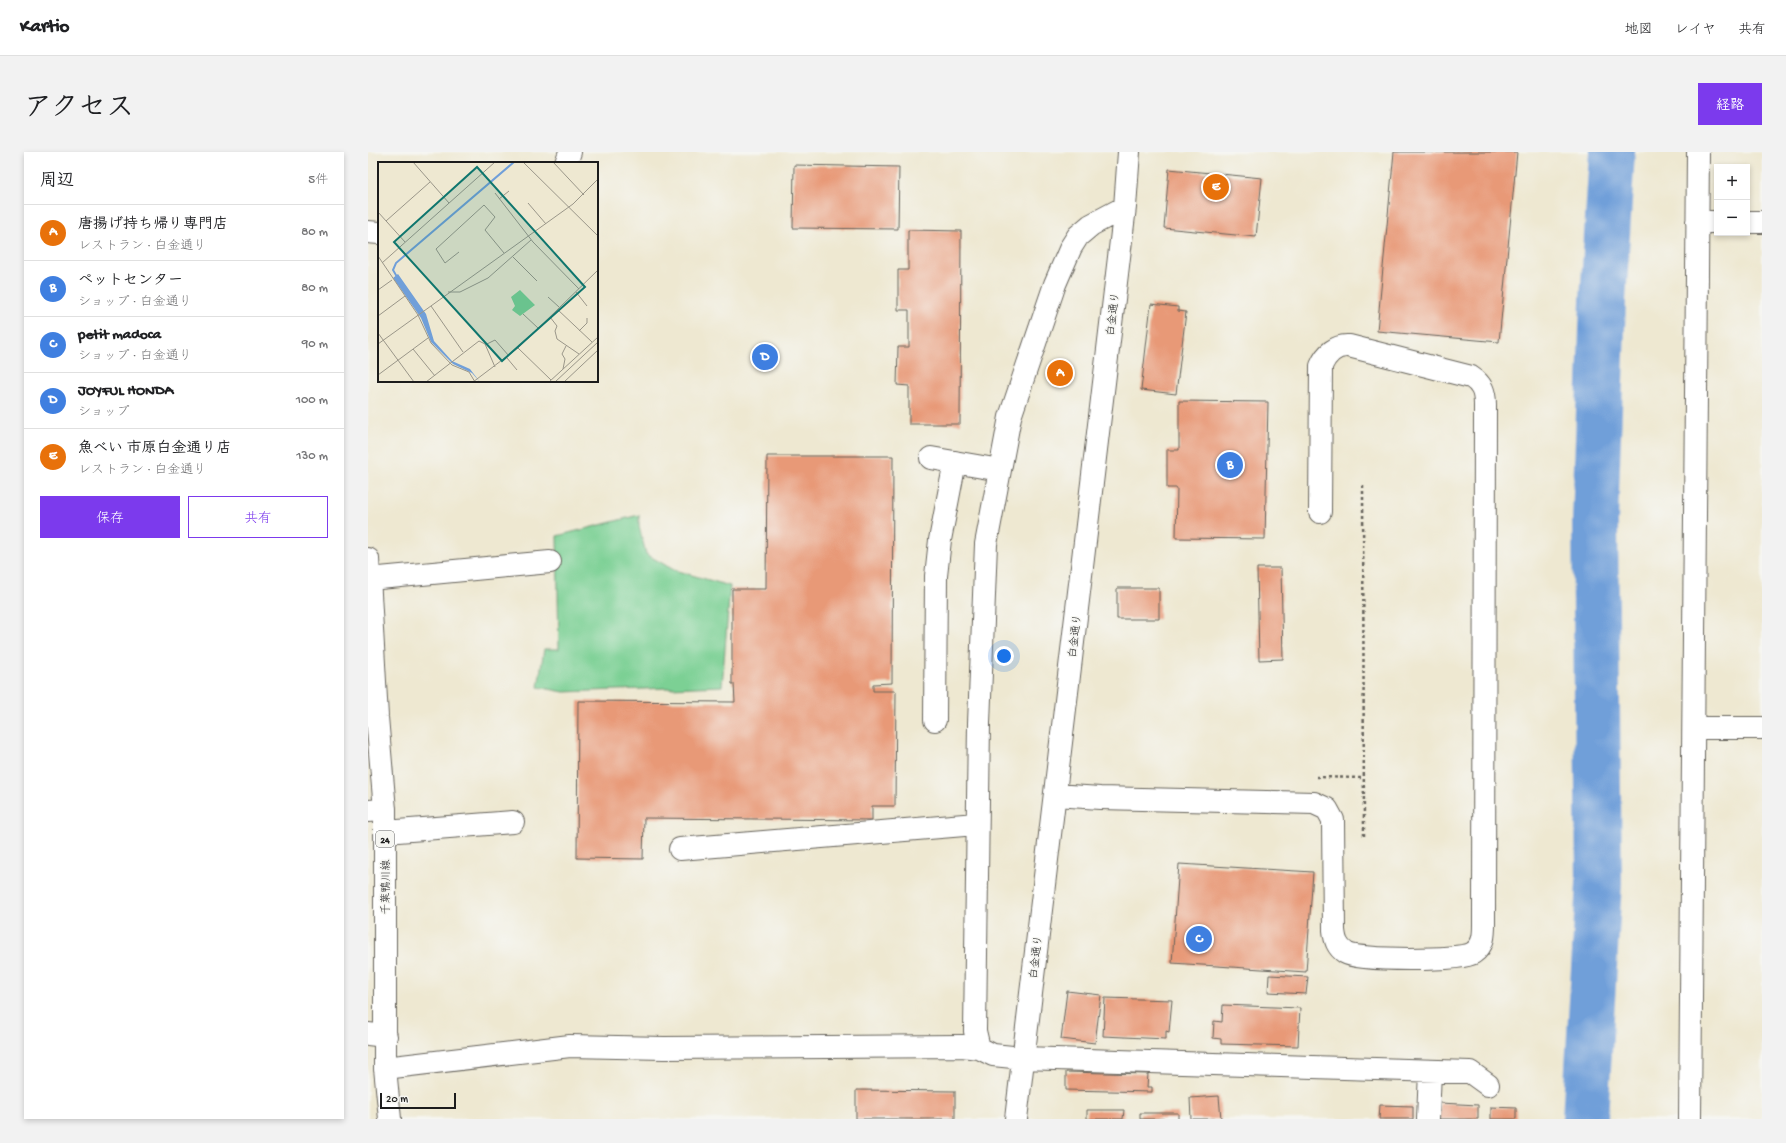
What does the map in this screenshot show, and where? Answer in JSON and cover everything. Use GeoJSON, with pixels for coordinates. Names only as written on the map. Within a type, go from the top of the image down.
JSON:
{"type":"FeatureCollection","features":[{"type":"Feature","properties":{"kind":"street"},"geometry":{"type":"LineString","coordinates":[[566,162],[570,152]]}},
{"type":"Feature","properties":{"kind":"street","name":"白金通り"},"geometry":{"type":"LineString","coordinates":[[1016,1119],[1125,207],[1129,152]]}},
{"type":"Feature","properties":{"kind":"street"},"geometry":{"type":"LineString","coordinates":[[1690,1119],[1694,728],[1707,222],[1698,152]]}},
{"type":"Feature","properties":{"kind":"street"},"geometry":{"type":"LineString","coordinates":[[979,1048],[975,1031],[976,824],[986,544],[1010,417],[1055,284],[1078,236],[1091,225],[1125,207]]}},
{"type":"Feature","properties":{"kind":"street"},"geometry":{"type":"LineString","coordinates":[[1750,222],[1762,222]]}},
{"type":"Feature","properties":{"kind":"street"},"geometry":{"type":"LineString","coordinates":[[368,232],[378,233]]}},
{"type":"Feature","properties":{"kind":"street"},"geometry":{"type":"LineString","coordinates":[[1055,795],[1100,798],[1314,803],[1327,810],[1332,820],[1334,930],[1336,942],[1340,948],[1347,953],[1362,958],[1449,958],[1466,956],[1480,947],[1484,939],[1485,405],[1481,386],[1471,377],[1349,346],[1343,345],[1336,348],[1324,359],[1321,366],[1320,512]]}},
{"type":"Feature","properties":{"kind":"street"},"geometry":{"type":"LineString","coordinates":[[931,458],[1000,470]]}},
{"type":"Feature","properties":{"kind":"street"},"geometry":{"type":"LineString","coordinates":[[935,720],[936,576],[940,540],[955,462]]}},
{"type":"Feature","properties":{"kind":"street"},"geometry":{"type":"LineString","coordinates":[[369,569],[550,562]]}},
{"type":"Feature","properties":{"kind":"street","name":"千葉鴨川線"},"geometry":{"type":"LineString","coordinates":[[369,569],[372,717],[376,811],[385,832],[377,1035],[385,1068],[390,1119]]}},
{"type":"Feature","properties":{"kind":"street"},"geometry":{"type":"LineString","coordinates":[[1694,728],[1762,728]]}},
{"type":"Feature","properties":{"kind":"street"},"geometry":{"type":"LineString","coordinates":[[385,832],[514,822]]}},
{"type":"Feature","properties":{"kind":"street"},"geometry":{"type":"LineString","coordinates":[[680,849],[976,824]]}},
{"type":"Feature","properties":{"kind":"street"},"geometry":{"type":"LineString","coordinates":[[385,1068],[570,1046],[672,1048],[962,1046],[979,1048],[993,1055],[1023,1058],[1470,1072],[1488,1085]]}},
{"type":"Feature","properties":{"kind":"street"},"geometry":{"type":"LineString","coordinates":[[1428,1119],[1430,1071]]}},
{"type":"Feature","properties":{"kind":"path"},"geometry":{"type":"LineString","coordinates":[[1363,485],[1364,839]]}},
{"type":"Feature","properties":{"kind":"green space"},"geometry":{"type":"Polygon","coordinates":[[[639,515],[639,526],[646,554],[674,570],[730,586],[722,686],[564,692],[538,687],[544,649],[559,649],[557,536],[639,515]]]}},
{"type":"Feature","properties":{"kind":"building"},"geometry":{"type":"Polygon","coordinates":[[[1394,152],[1517,152],[1499,342],[1377,331],[1394,152]]]}},
{"type":"Feature","properties":{"kind":"building"},"geometry":{"type":"Polygon","coordinates":[[[794,165],[899,167],[898,229],[793,228],[794,165]]]}},
{"type":"Feature","properties":{"kind":"building"},"geometry":{"type":"Polygon","coordinates":[[[1169,169],[1262,178],[1256,237],[1164,228],[1169,169]]]}},
{"type":"Feature","properties":{"kind":"building"},"geometry":{"type":"Polygon","coordinates":[[[908,230],[961,231],[960,424],[909,424],[909,386],[897,385],[898,347],[909,347],[909,310],[898,310],[898,270],[908,270],[908,230]]]}},
{"type":"Feature","properties":{"kind":"building"},"geometry":{"type":"Polygon","coordinates":[[[1151,304],[1178,307],[1178,311],[1186,312],[1176,394],[1141,390],[1151,304]]]}},
{"type":"Feature","properties":{"kind":"building"},"geometry":{"type":"Polygon","coordinates":[[[1179,401],[1268,402],[1265,539],[1176,538],[1177,488],[1167,488],[1167,450],[1179,450],[1179,401]]]}},
{"type":"Feature","properties":{"kind":"building"},"geometry":{"type":"Polygon","coordinates":[[[767,456],[893,456],[892,683],[873,684],[873,691],[896,691],[895,806],[872,806],[872,820],[644,818],[643,859],[577,858],[578,701],[735,702],[734,684],[732,684],[732,589],[766,589],[767,456]]]}},
{"type":"Feature","properties":{"kind":"building"},"geometry":{"type":"Polygon","coordinates":[[[1257,568],[1281,568],[1283,659],[1259,660],[1257,568]]]}},
{"type":"Feature","properties":{"kind":"building"},"geometry":{"type":"Polygon","coordinates":[[[1117,588],[1159,588],[1159,619],[1117,619],[1117,588]]]}},
{"type":"Feature","properties":{"kind":"building"},"geometry":{"type":"Polygon","coordinates":[[[1179,864],[1313,872],[1306,972],[1172,963],[1179,864]]]}},
{"type":"Feature","properties":{"kind":"building"},"geometry":{"type":"Polygon","coordinates":[[[1269,975],[1308,977],[1306,994],[1268,992],[1269,975]]]}},
{"type":"Feature","properties":{"kind":"building"},"geometry":{"type":"Polygon","coordinates":[[[1067,991],[1101,995],[1095,1043],[1061,1039],[1067,991]]]}},
{"type":"Feature","properties":{"kind":"building"},"geometry":{"type":"Polygon","coordinates":[[[1105,998],[1172,1000],[1169,1032],[1166,1031],[1166,1039],[1103,1036],[1105,998]]]}},
{"type":"Feature","properties":{"kind":"building"},"geometry":{"type":"Polygon","coordinates":[[[1223,1005],[1300,1008],[1298,1046],[1221,1044],[1221,1039],[1213,1038],[1214,1021],[1222,1022],[1223,1005]]]}},
{"type":"Feature","properties":{"kind":"building"},"geometry":{"type":"Polygon","coordinates":[[[1066,1072],[1148,1074],[1147,1087],[1152,1087],[1152,1092],[1066,1090],[1066,1072]]]}},
{"type":"Feature","properties":{"kind":"building"},"geometry":{"type":"Polygon","coordinates":[[[856,1090],[955,1091],[955,1119],[856,1119],[856,1090]]]}},
{"type":"Feature","properties":{"kind":"building"},"geometry":{"type":"Polygon","coordinates":[[[1219,1096],[1221,1119],[1191,1119],[1190,1098],[1219,1096]]]}},
{"type":"Feature","properties":{"kind":"building"},"geometry":{"type":"Polygon","coordinates":[[[1440,1103],[1478,1105],[1478,1119],[1439,1119],[1440,1103]]]}},
{"type":"Feature","properties":{"kind":"building"},"geometry":{"type":"Polygon","coordinates":[[[1380,1105],[1413,1106],[1413,1119],[1379,1119],[1380,1105]]]}},
{"type":"Feature","properties":{"kind":"building"},"geometry":{"type":"Polygon","coordinates":[[[1491,1107],[1516,1108],[1516,1119],[1491,1119],[1491,1107]]]}},
{"type":"Feature","properties":{"kind":"building"},"geometry":{"type":"Polygon","coordinates":[[[1087,1110],[1124,1110],[1123,1119],[1087,1119],[1087,1110]]]}},
{"type":"Feature","properties":{"kind":"building"},"geometry":{"type":"Polygon","coordinates":[[[1140,1113],[1178,1113],[1178,1119],[1140,1119],[1140,1113]]]}},
{"type":"Feature","properties":{"kind":"waterway"},"geometry":{"type":"LineString","coordinates":[[1585,1119],[1599,883],[1595,521],[1603,301],[1612,152]]}},
{"type":"Feature","properties":{"kind":"place","name":"魚べい 市原白金通り店"},"geometry":{"type":"Point","coordinates":[1216,187]}},
{"type":"Feature","properties":{"kind":"place","name":"JOYFUL HONDA"},"geometry":{"type":"Point","coordinates":[765,357]}},
{"type":"Feature","properties":{"kind":"place","name":"唐揚げ持ち帰り専門店"},"geometry":{"type":"Point","coordinates":[1060,373]}},
{"type":"Feature","properties":{"kind":"place","name":"ペットセンター"},"geometry":{"type":"Point","coordinates":[1230,465]}},
{"type":"Feature","properties":{"kind":"place","name":"petit madoca"},"geometry":{"type":"Point","coordinates":[1199,939]}}]}
